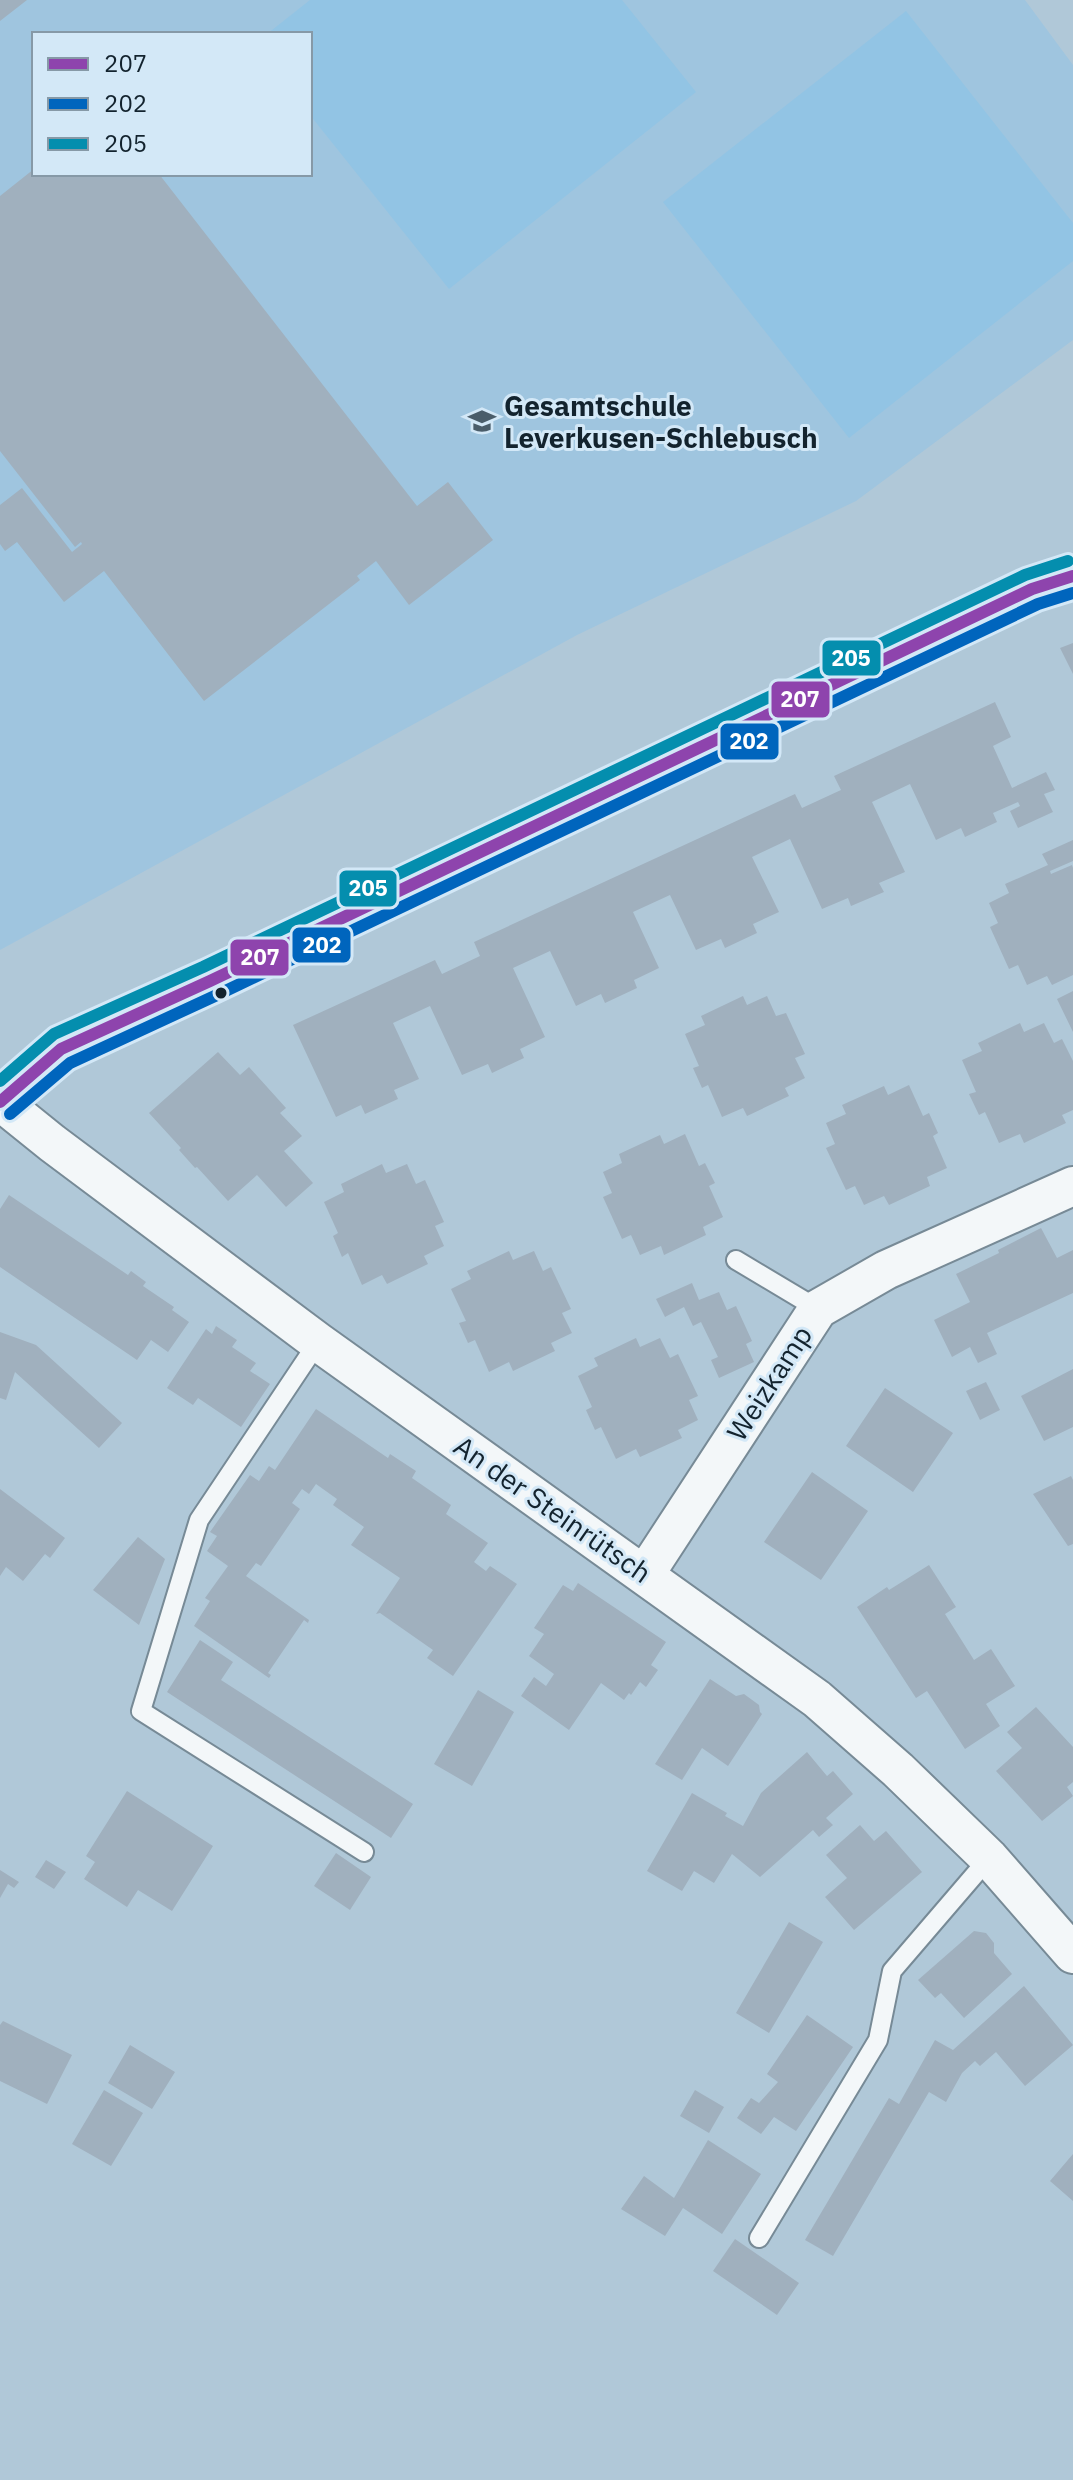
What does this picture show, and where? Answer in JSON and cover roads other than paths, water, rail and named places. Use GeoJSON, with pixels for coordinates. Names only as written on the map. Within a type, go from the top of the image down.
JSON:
{"type":"FeatureCollection","features":[{"type":"Feature","properties":{"kind":"street"},"geometry":{"type":"LineString","coordinates":[[0,1102],[61,1049],[1032,589],[1073,576]]}},
{"type":"Feature","properties":{"kind":"street","name":"An der Steinrütsch"},"geometry":{"type":"LineString","coordinates":[[0,1102],[318,1342],[817,1699],[898,1770],[989,1858],[1073,1954]]}},
{"type":"Feature","properties":{"kind":"street","name":"Weizkamp"},"geometry":{"type":"LineString","coordinates":[[645,1574],[818,1309],[886,1270],[1073,1186]]}},
{"type":"Feature","properties":{"kind":"lane"},"geometry":{"type":"LineString","coordinates":[[736,1260],[818,1309]]}},
{"type":"Feature","properties":{"kind":"lane"},"geometry":{"type":"LineString","coordinates":[[318,1342],[199,1520],[141,1711],[364,1852]]}},
{"type":"Feature","properties":{"kind":"lane"},"geometry":{"type":"LineString","coordinates":[[759,2238],[878,2040],[892,1971],[989,1858]]}},
{"type":"Feature","properties":{"kind":"place","name":"Gesamtschule Leverkusen-Schlebusch"},"geometry":{"type":"Point","coordinates":[482,421]}}]}
